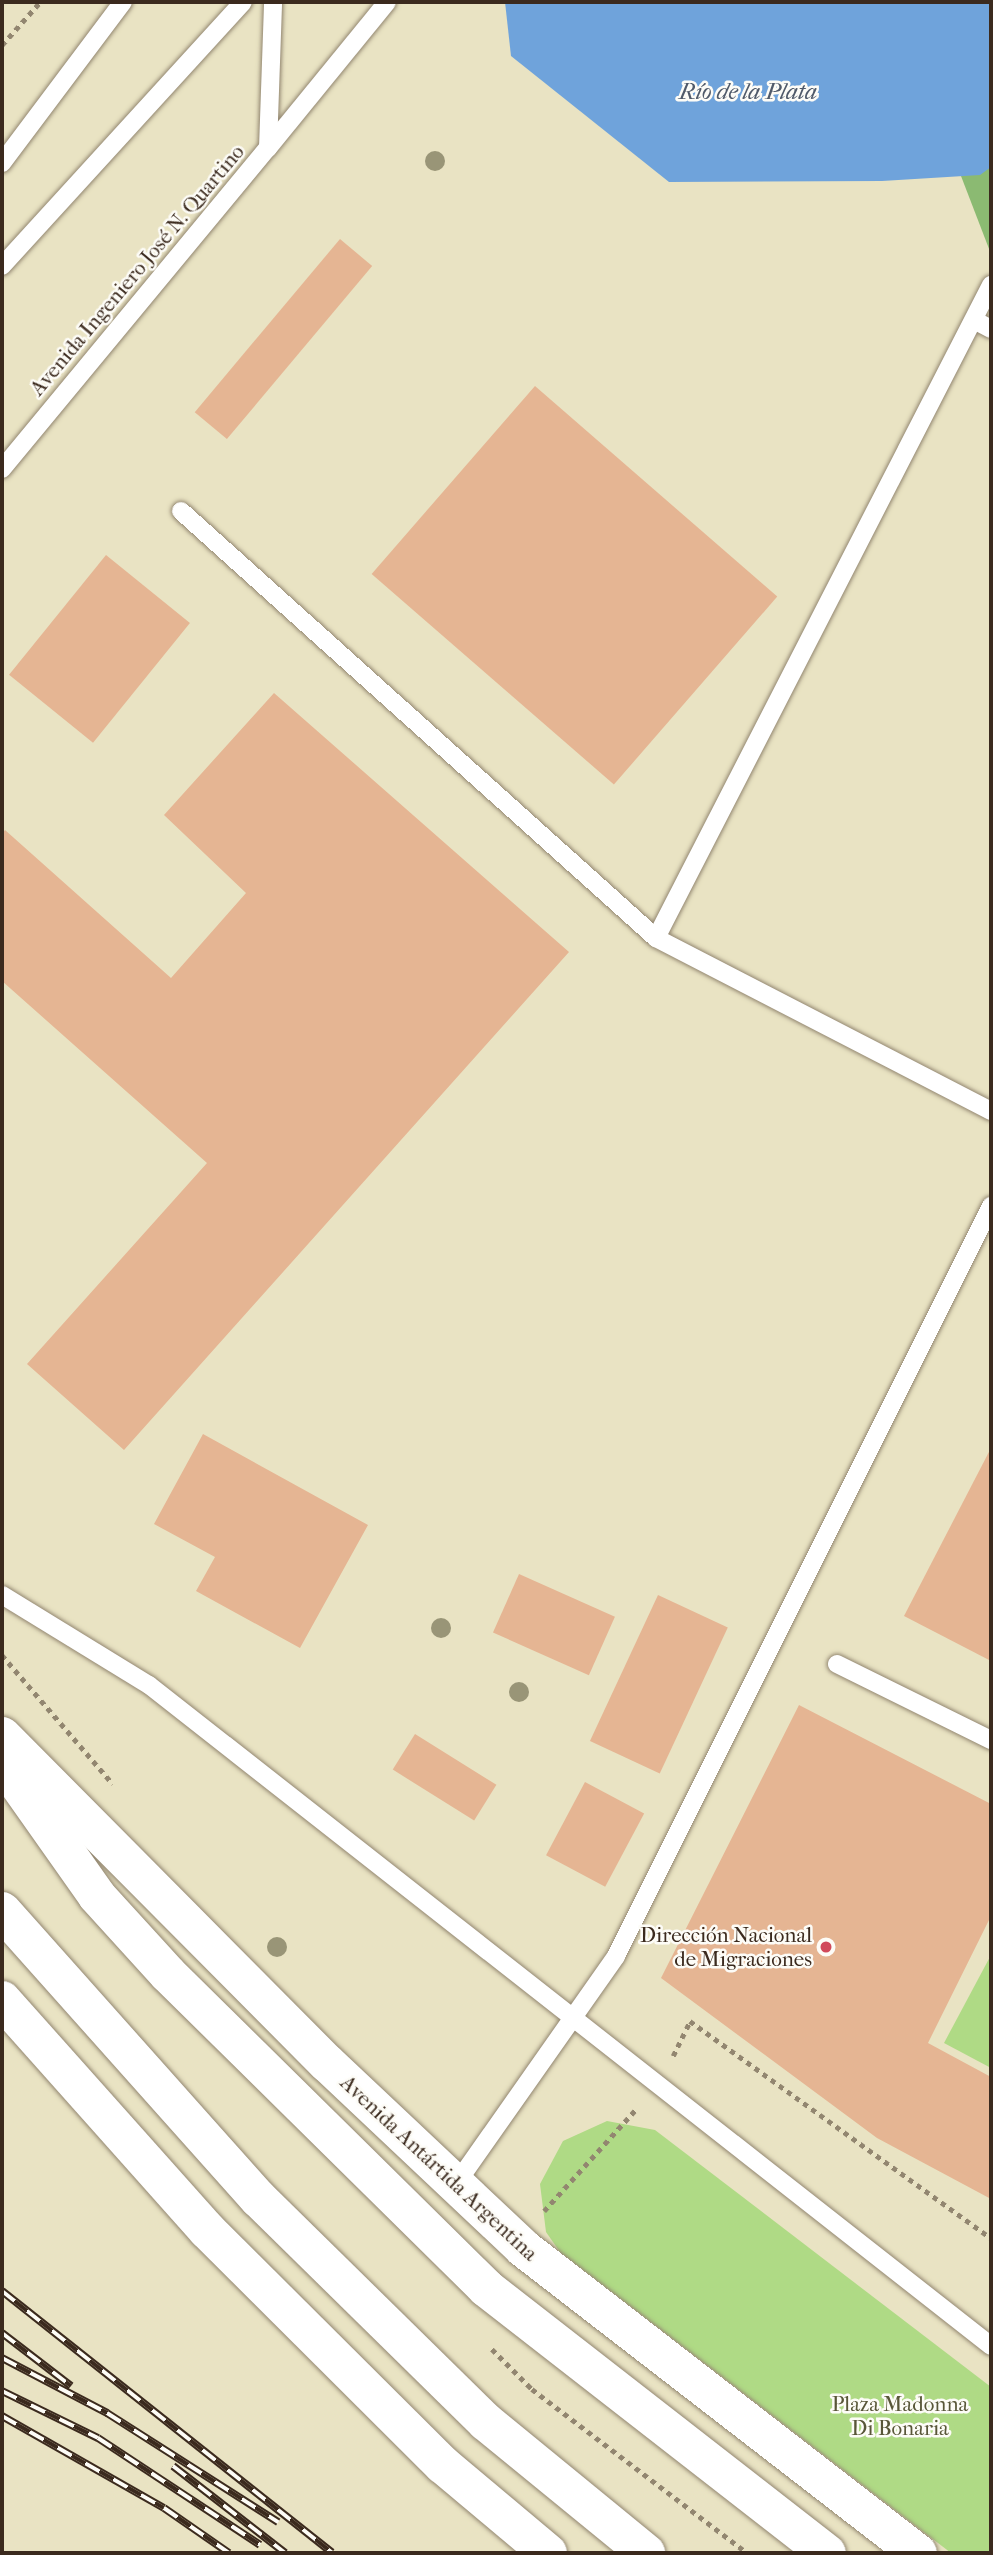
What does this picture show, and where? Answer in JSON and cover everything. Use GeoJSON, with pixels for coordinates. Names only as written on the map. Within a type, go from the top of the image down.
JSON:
{"type":"FeatureCollection","features":[{"type":"Feature","properties":{"kind":"main road","name":"Avenida Antártida Argentina"},"geometry":{"type":"LineString","coordinates":[[2,1736],[456,2184],[543,2264],[918,2553]]}},
{"type":"Feature","properties":{"kind":"main road"},"geometry":{"type":"LineString","coordinates":[[2,1760],[97,1896],[168,1974],[486,2288],[827,2553]]}},
{"type":"Feature","properties":{"kind":"main road"},"geometry":{"type":"LineString","coordinates":[[2,1911],[259,2199],[486,2422],[646,2553]]}},
{"type":"Feature","properties":{"kind":"main road"},"geometry":{"type":"LineString","coordinates":[[2,2000],[207,2230],[443,2465],[548,2553]]}},
{"type":"Feature","properties":{"kind":"lane"},"geometry":{"type":"LineString","coordinates":[[2,163],[123,2]]}},
{"type":"Feature","properties":{"kind":"lane"},"geometry":{"type":"LineString","coordinates":[[2,266],[243,2]]}},
{"type":"Feature","properties":{"kind":"lane","name":"Avenida Ingeniero José N. Quartino"},"geometry":{"type":"LineString","coordinates":[[2,470],[268,148],[273,2]]}},
{"type":"Feature","properties":{"kind":"lane"},"geometry":{"type":"LineString","coordinates":[[268,148],[387,2]]}},
{"type":"Feature","properties":{"kind":"lane"},"geometry":{"type":"LineString","coordinates":[[656,938],[991,285]]}},
{"type":"Feature","properties":{"kind":"lane"},"geometry":{"type":"LineString","coordinates":[[974,320],[991,329]]}},
{"type":"Feature","properties":{"kind":"lane"},"geometry":{"type":"LineString","coordinates":[[181,511],[656,938],[991,1111]]}},
{"type":"Feature","properties":{"kind":"lane"},"geometry":{"type":"LineString","coordinates":[[456,2184],[575,2021],[616,1956],[991,1206]]}},
{"type":"Feature","properties":{"kind":"lane"},"geometry":{"type":"LineString","coordinates":[[2,1595],[149,1685],[991,2346]]}},
{"type":"Feature","properties":{"kind":"lane"},"geometry":{"type":"LineString","coordinates":[[837,1664],[991,1740]]}},
{"type":"Feature","properties":{"kind":"path"},"geometry":{"type":"LineString","coordinates":[[2,45],[40,2]]}},
{"type":"Feature","properties":{"kind":"green space"},"geometry":{"type":"Polygon","coordinates":[[[991,155],[991,254],[961,176],[991,155]]]}},
{"type":"Feature","properties":{"kind":"green space"},"geometry":{"type":"Polygon","coordinates":[[[991,1955],[991,2068],[944,2043],[991,1955]]]}},
{"type":"Feature","properties":{"kind":"green space","name":"Plaza Madonna Di Bonaria"},"geometry":{"type":"Polygon","coordinates":[[[607,2121],[655,2130],[991,2387],[991,2553],[951,2553],[560,2252],[546,2232],[540,2184],[563,2141],[607,2121]]]}},
{"type":"Feature","properties":{"kind":"water","name":"Río de la Plata"},"geometry":{"type":"Polygon","coordinates":[[[505,2],[991,2],[991,167],[980,175],[882,181],[669,182],[511,56],[505,2]]]}},
{"type":"Feature","properties":{"kind":"building"},"geometry":{"type":"Polygon","coordinates":[[[340,239],[372,266],[227,439],[195,412],[340,239]]]}},
{"type":"Feature","properties":{"kind":"building"},"geometry":{"type":"Polygon","coordinates":[[[535,386],[777,597],[614,785],[372,574],[535,386]]]}},
{"type":"Feature","properties":{"kind":"building"},"geometry":{"type":"Polygon","coordinates":[[[106,555],[190,623],[93,743],[9,675],[106,555]]]}},
{"type":"Feature","properties":{"kind":"building"},"geometry":{"type":"Polygon","coordinates":[[[274,693],[569,952],[124,1450],[27,1364],[207,1163],[2,981],[2,834],[5,830],[171,978],[246,893],[164,815],[274,693]]]}},
{"type":"Feature","properties":{"kind":"building"},"geometry":{"type":"Polygon","coordinates":[[[203,1434],[368,1525],[300,1648],[196,1591],[215,1557],[154,1524],[203,1434]]]}},
{"type":"Feature","properties":{"kind":"building"},"geometry":{"type":"Polygon","coordinates":[[[991,1448],[991,1661],[904,1616],[991,1448]]]}},
{"type":"Feature","properties":{"kind":"building"},"geometry":{"type":"Polygon","coordinates":[[[519,1574],[615,1617],[589,1675],[493,1632],[519,1574]]]}},
{"type":"Feature","properties":{"kind":"building"},"geometry":{"type":"Polygon","coordinates":[[[658,1595],[728,1628],[660,1773],[590,1741],[658,1595]]]}},
{"type":"Feature","properties":{"kind":"building","name":"Dirección Nacional de Migraciones"},"geometry":{"type":"Polygon","coordinates":[[[799,1705],[991,1804],[991,1916],[928,2043],[991,2077],[991,2199],[877,2138],[661,1978],[799,1705]]]}},
{"type":"Feature","properties":{"kind":"building"},"geometry":{"type":"Polygon","coordinates":[[[415,1734],[496,1785],[474,1820],[393,1770],[415,1734]]]}},
{"type":"Feature","properties":{"kind":"building"},"geometry":{"type":"Polygon","coordinates":[[[585,1782],[644,1813],[605,1887],[546,1855],[585,1782]]]}},
{"type":"Feature","properties":{"kind":"railway"},"geometry":{"type":"LineString","coordinates":[[2,2291],[332,2553]]}},
{"type":"Feature","properties":{"kind":"railway"},"geometry":{"type":"LineString","coordinates":[[2,2333],[71,2386]]}},
{"type":"Feature","properties":{"kind":"railway"},"geometry":{"type":"LineString","coordinates":[[2,2358],[107,2413],[278,2522]]}},
{"type":"Feature","properties":{"kind":"railway"},"geometry":{"type":"LineString","coordinates":[[2,2391],[98,2438],[260,2545]]}},
{"type":"Feature","properties":{"kind":"railway"},"geometry":{"type":"LineString","coordinates":[[2,2416],[164,2508],[229,2553]]}},
{"type":"Feature","properties":{"kind":"railway"},"geometry":{"type":"LineString","coordinates":[[173,2466],[285,2553]]}},
{"type":"Feature","properties":{"kind":"place","name":"Dirección Nacional de Migraciones"},"geometry":{"type":"Point","coordinates":[826,1947]}}]}
